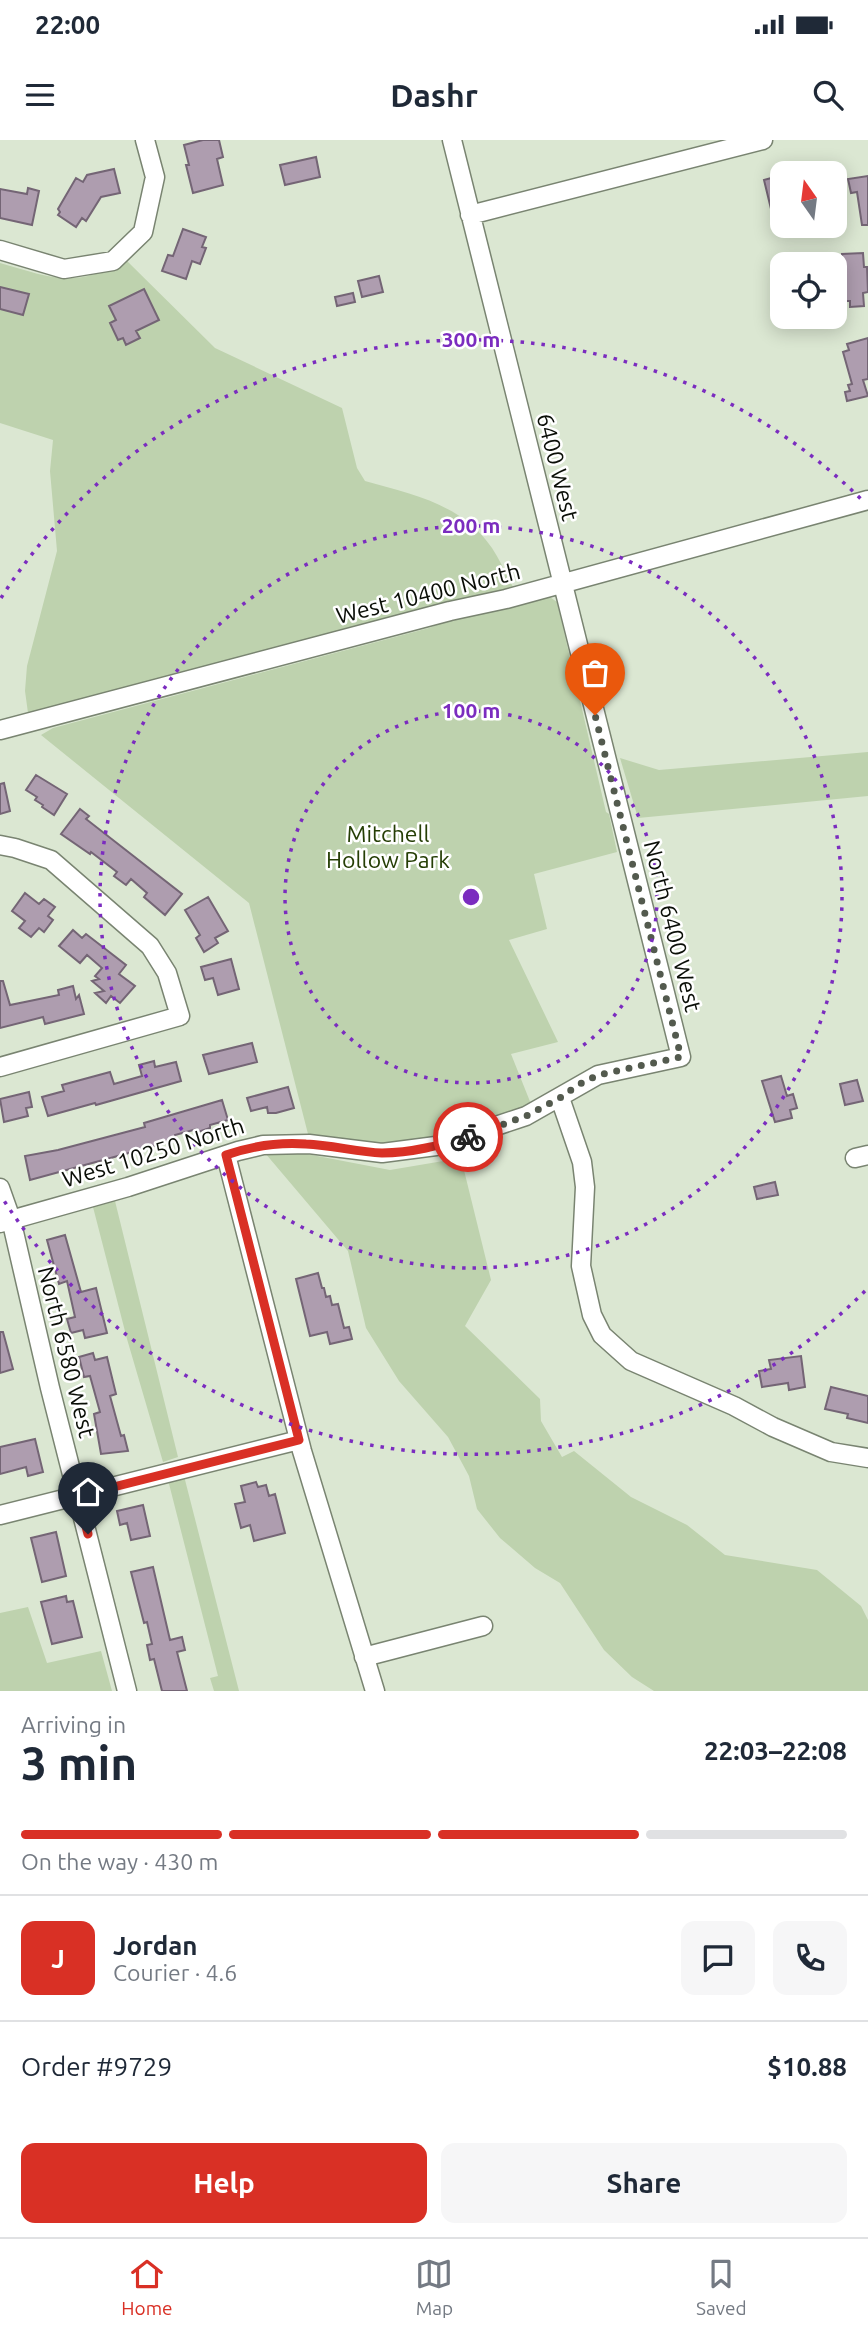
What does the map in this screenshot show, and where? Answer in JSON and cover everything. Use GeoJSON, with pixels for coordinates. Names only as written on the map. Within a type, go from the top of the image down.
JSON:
{"type":"FeatureCollection","features":[{"type":"Feature","properties":{"kind":"street"},"geometry":{"type":"LineString","coordinates":[[0,250],[64,269],[113,261],[143,232],[155,177],[145,140]]}},
{"type":"Feature","properties":{"kind":"street","name":"6400 West"},"geometry":{"type":"LineString","coordinates":[[452,140],[618,807]]}},
{"type":"Feature","properties":{"kind":"street"},"geometry":{"type":"LineString","coordinates":[[470,215],[763,140]]}},
{"type":"Feature","properties":{"kind":"street","name":"West 10400 North"},"geometry":{"type":"LineString","coordinates":[[0,730],[868,500]]}},
{"type":"Feature","properties":{"kind":"street","name":"North 6400 West"},"geometry":{"type":"LineString","coordinates":[[618,807],[681,1057]]}},
{"type":"Feature","properties":{"kind":"street"},"geometry":{"type":"LineString","coordinates":[[0,1067],[180,1016],[167,973],[150,946],[51,860],[8,846]]}},
{"type":"Feature","properties":{"kind":"street","name":"West 10250 North"},"geometry":{"type":"LineString","coordinates":[[6,1221],[264,1145],[294,1143],[364,1151],[403,1152],[436,1146],[526,1116],[598,1075],[681,1057]]}},
{"type":"Feature","properties":{"kind":"street"},"geometry":{"type":"LineString","coordinates":[[560,1098],[582,1162],[585,1187],[581,1266],[592,1315],[602,1335],[631,1361],[734,1406],[773,1427],[831,1452],[868,1458]]}},
{"type":"Feature","properties":{"kind":"street"},"geometry":{"type":"LineString","coordinates":[[226,1155],[299,1440],[375,1691]]}},
{"type":"Feature","properties":{"kind":"street","name":"North 6580 West"},"geometry":{"type":"LineString","coordinates":[[0,1188],[6,1221],[127,1691]]}},
{"type":"Feature","properties":{"kind":"street"},"geometry":{"type":"LineString","coordinates":[[0,1516],[299,1440]]}},
{"type":"Feature","properties":{"kind":"street"},"geometry":{"type":"LineString","coordinates":[[364,1657],[483,1626]]}},
{"type":"Feature","properties":{"kind":"green space"},"geometry":{"type":"Polygon","coordinates":[[[126,260],[215,348],[342,408],[357,468],[365,481],[418,496],[466,521],[492,548],[513,587],[28,713],[25,691],[27,666],[57,551],[50,471],[53,440],[0,423],[0,263],[49,276],[77,278],[92,275],[126,260]]]}},
{"type":"Feature","properties":{"kind":"green space","name":"Mitchell Hollow Park"},"geometry":{"type":"Polygon","coordinates":[[[544,593],[557,602],[617,852],[534,874],[547,929],[509,940],[558,1042],[511,1054],[531,1104],[465,1131],[412,1144],[373,1144],[308,1134],[249,903],[41,735],[53,728],[429,628],[473,611],[544,593]]]}},
{"type":"Feature","properties":{"kind":"green space"},"geometry":{"type":"Polygon","coordinates":[[[868,752],[868,796],[638,818],[620,758],[659,770],[868,752]]]}},
{"type":"Feature","properties":{"kind":"green space"},"geometry":{"type":"Polygon","coordinates":[[[286,1150],[390,1170],[461,1158],[491,1280],[465,1326],[540,1399],[541,1421],[562,1457],[574,1451],[631,1497],[687,1525],[725,1555],[817,1570],[861,1606],[868,1620],[868,1691],[654,1691],[632,1677],[604,1650],[560,1583],[535,1568],[500,1538],[477,1509],[469,1476],[448,1437],[399,1381],[366,1328],[348,1251],[265,1153],[286,1150]]]}},
{"type":"Feature","properties":{"kind":"green space"},"geometry":{"type":"Polygon","coordinates":[[[115,1201],[178,1457],[163,1462],[127,1339],[93,1207],[115,1201]]]}},
{"type":"Feature","properties":{"kind":"green space"},"geometry":{"type":"Polygon","coordinates":[[[183,1472],[239,1691],[214,1691],[210,1678],[218,1676],[167,1476],[183,1472]]]}},
{"type":"Feature","properties":{"kind":"green space"},"geometry":{"type":"Polygon","coordinates":[[[28,1607],[47,1663],[101,1651],[112,1691],[0,1691],[0,1613],[28,1607]]]}},
{"type":"Feature","properties":{"kind":"building"},"geometry":{"type":"Polygon","coordinates":[[[203,140],[219,140],[223,157],[217,159],[223,185],[193,193],[184,145],[203,140]]]}},
{"type":"Feature","properties":{"kind":"building"},"geometry":{"type":"Polygon","coordinates":[[[316,157],[320,177],[285,185],[280,165],[316,157]]]}},
{"type":"Feature","properties":{"kind":"building"},"geometry":{"type":"Polygon","coordinates":[[[114,169],[120,193],[101,197],[86,221],[82,218],[76,227],[58,215],[58,209],[76,178],[83,182],[87,175],[114,169]]]}},
{"type":"Feature","properties":{"kind":"building"},"geometry":{"type":"Polygon","coordinates":[[[868,176],[868,225],[862,225],[857,192],[851,193],[848,179],[868,176]]]}},
{"type":"Feature","properties":{"kind":"building"},"geometry":{"type":"Polygon","coordinates":[[[770,178],[770,205],[764,180],[770,178]]]}},
{"type":"Feature","properties":{"kind":"building"},"geometry":{"type":"Polygon","coordinates":[[[28,188],[39,191],[32,225],[0,218],[0,189],[27,194],[28,188]]]}},
{"type":"Feature","properties":{"kind":"building"},"geometry":{"type":"Polygon","coordinates":[[[183,229],[206,237],[202,247],[206,248],[200,264],[192,261],[186,279],[162,271],[168,255],[173,256],[183,229]]]}},
{"type":"Feature","properties":{"kind":"building"},"geometry":{"type":"Polygon","coordinates":[[[863,253],[864,267],[867,267],[868,292],[863,293],[864,306],[850,307],[850,301],[847,301],[847,254],[863,253]]]}},
{"type":"Feature","properties":{"kind":"building"},"geometry":{"type":"Polygon","coordinates":[[[379,276],[383,292],[362,297],[358,281],[379,276]]]}},
{"type":"Feature","properties":{"kind":"building"},"geometry":{"type":"Polygon","coordinates":[[[0,287],[29,294],[23,315],[0,309],[0,287]]]}},
{"type":"Feature","properties":{"kind":"building"},"geometry":{"type":"Polygon","coordinates":[[[144,289],[159,320],[136,331],[140,338],[126,345],[123,338],[118,340],[110,323],[116,320],[109,306],[144,289]]]}},
{"type":"Feature","properties":{"kind":"building"},"geometry":{"type":"Polygon","coordinates":[[[353,293],[355,302],[337,306],[335,297],[353,293]]]}},
{"type":"Feature","properties":{"kind":"building"},"geometry":{"type":"Polygon","coordinates":[[[868,338],[868,379],[863,380],[868,396],[847,401],[845,392],[850,391],[848,385],[852,384],[843,352],[849,350],[847,344],[868,338]]]}},
{"type":"Feature","properties":{"kind":"building"},"geometry":{"type":"Polygon","coordinates":[[[36,775],[67,794],[54,815],[35,800],[37,797],[26,790],[36,775]]]}},
{"type":"Feature","properties":{"kind":"building"},"geometry":{"type":"Polygon","coordinates":[[[4,783],[10,811],[0,814],[0,784],[4,783]]]}},
{"type":"Feature","properties":{"kind":"building"},"geometry":{"type":"Polygon","coordinates":[[[80,809],[89,816],[86,819],[182,894],[165,915],[144,897],[147,893],[131,879],[126,885],[114,876],[117,872],[61,834],[80,809]]]}},
{"type":"Feature","properties":{"kind":"building"},"geometry":{"type":"Polygon","coordinates":[[[25,893],[39,904],[44,899],[55,907],[48,916],[53,920],[44,932],[39,928],[31,937],[19,928],[25,921],[12,911],[25,893]]]}},
{"type":"Feature","properties":{"kind":"building"},"geometry":{"type":"Polygon","coordinates":[[[208,897],[228,931],[215,938],[218,943],[204,952],[196,938],[200,935],[185,910],[208,897]]]}},
{"type":"Feature","properties":{"kind":"building"},"geometry":{"type":"Polygon","coordinates":[[[73,930],[82,938],[86,934],[126,965],[119,974],[135,986],[120,1003],[111,996],[106,1003],[95,993],[104,991],[92,981],[99,979],[95,976],[102,968],[87,955],[80,963],[59,946],[73,930]]]}},
{"type":"Feature","properties":{"kind":"building"},"geometry":{"type":"Polygon","coordinates":[[[231,959],[239,989],[218,995],[213,978],[205,980],[201,967],[231,959]]]}},
{"type":"Feature","properties":{"kind":"building"},"geometry":{"type":"Polygon","coordinates":[[[0,981],[3,981],[10,1005],[59,995],[58,990],[73,986],[76,999],[79,995],[84,1014],[45,1024],[43,1017],[0,1028],[0,981]]]}},
{"type":"Feature","properties":{"kind":"building"},"geometry":{"type":"Polygon","coordinates":[[[252,1043],[257,1062],[209,1074],[203,1055],[252,1043]]]}},
{"type":"Feature","properties":{"kind":"building"},"geometry":{"type":"Polygon","coordinates":[[[154,1061],[155,1067],[176,1062],[181,1081],[48,1116],[42,1097],[64,1091],[62,1085],[110,1072],[114,1084],[142,1076],[139,1065],[154,1061]]]}},
{"type":"Feature","properties":{"kind":"building"},"geometry":{"type":"Polygon","coordinates":[[[781,1076],[787,1096],[793,1094],[797,1108],[790,1110],[792,1118],[775,1122],[762,1081],[781,1076]]]}},
{"type":"Feature","properties":{"kind":"building"},"geometry":{"type":"Polygon","coordinates":[[[857,1080],[863,1101],[845,1105],[840,1084],[857,1080]]]}},
{"type":"Feature","properties":{"kind":"building"},"geometry":{"type":"Polygon","coordinates":[[[288,1087],[294,1108],[276,1113],[268,1113],[267,1107],[251,1111],[247,1098],[288,1087]]]}},
{"type":"Feature","properties":{"kind":"building"},"geometry":{"type":"Polygon","coordinates":[[[29,1092],[32,1107],[26,1108],[28,1116],[4,1122],[0,1099],[29,1092]]]}},
{"type":"Feature","properties":{"kind":"building"},"geometry":{"type":"Polygon","coordinates":[[[222,1100],[228,1120],[210,1125],[210,1128],[175,1135],[169,1142],[30,1180],[25,1156],[145,1127],[144,1123],[222,1100]]]}},
{"type":"Feature","properties":{"kind":"building"},"geometry":{"type":"Polygon","coordinates":[[[775,1182],[778,1195],[757,1199],[754,1187],[775,1182]]]}},
{"type":"Feature","properties":{"kind":"building"},"geometry":{"type":"Polygon","coordinates":[[[65,1235],[81,1292],[96,1288],[107,1333],[85,1338],[83,1330],[71,1333],[67,1319],[75,1317],[67,1281],[59,1284],[47,1240],[65,1235]]]}},
{"type":"Feature","properties":{"kind":"building"},"geometry":{"type":"Polygon","coordinates":[[[318,1273],[326,1297],[330,1296],[332,1305],[338,1304],[344,1328],[349,1327],[352,1339],[330,1344],[327,1332],[310,1336],[296,1279],[318,1273]]]}},
{"type":"Feature","properties":{"kind":"building"},"geometry":{"type":"Polygon","coordinates":[[[0,1332],[3,1332],[13,1369],[0,1373],[0,1332]]]}},
{"type":"Feature","properties":{"kind":"building"},"geometry":{"type":"Polygon","coordinates":[[[93,1353],[95,1360],[107,1357],[116,1394],[110,1396],[128,1451],[101,1454],[94,1414],[100,1412],[90,1376],[84,1377],[79,1357],[93,1353]]]}},
{"type":"Feature","properties":{"kind":"building"},"geometry":{"type":"Polygon","coordinates":[[[801,1356],[805,1387],[789,1390],[788,1383],[762,1387],[759,1371],[771,1369],[769,1360],[801,1356]]]}},
{"type":"Feature","properties":{"kind":"building"},"geometry":{"type":"Polygon","coordinates":[[[831,1387],[868,1396],[868,1423],[847,1418],[848,1414],[825,1409],[831,1387]]]}},
{"type":"Feature","properties":{"kind":"building"},"geometry":{"type":"Polygon","coordinates":[[[35,1439],[43,1472],[28,1476],[26,1467],[0,1474],[0,1447],[35,1439]]]}},
{"type":"Feature","properties":{"kind":"building"},"geometry":{"type":"Polygon","coordinates":[[[256,1482],[258,1487],[266,1485],[269,1496],[275,1494],[285,1533],[254,1541],[250,1525],[241,1528],[235,1504],[245,1502],[241,1486],[256,1482]]]}},
{"type":"Feature","properties":{"kind":"building"},"geometry":{"type":"Polygon","coordinates":[[[143,1505],[150,1536],[131,1540],[127,1523],[120,1525],[117,1511],[143,1505]]]}},
{"type":"Feature","properties":{"kind":"building"},"geometry":{"type":"Polygon","coordinates":[[[56,1532],[66,1576],[42,1582],[31,1538],[56,1532]]]}},
{"type":"Feature","properties":{"kind":"building"},"geometry":{"type":"Polygon","coordinates":[[[153,1567],[170,1640],[182,1637],[185,1650],[177,1652],[187,1691],[162,1691],[154,1659],[150,1660],[147,1645],[152,1644],[131,1572],[153,1567]]]}},
{"type":"Feature","properties":{"kind":"building"},"geometry":{"type":"Polygon","coordinates":[[[66,1596],[67,1602],[73,1601],[82,1637],[52,1644],[41,1602],[66,1596]]]}},
{"type":"Feature","properties":{"kind":"way so far"},"geometry":{"type":"LineString","coordinates":[[468,1137],[526,1116],[598,1075],[681,1057],[595,715]]}},
{"type":"Feature","properties":{"kind":"route"},"geometry":{"type":"LineString","coordinates":[[88,1534],[78,1496],[299,1440],[226,1155],[278,1143],[382,1153],[403,1152],[468,1137]]}}]}
